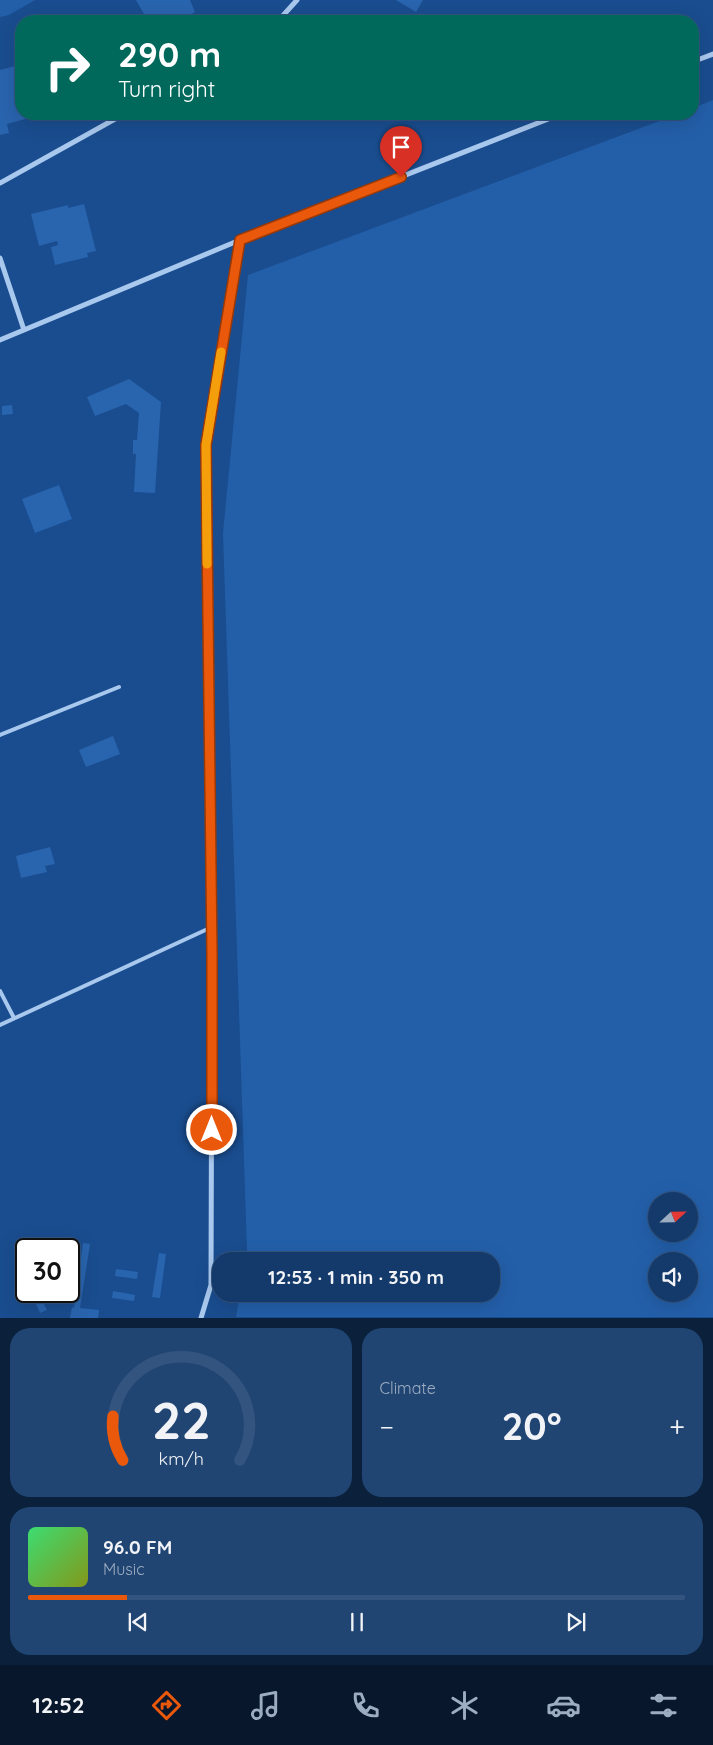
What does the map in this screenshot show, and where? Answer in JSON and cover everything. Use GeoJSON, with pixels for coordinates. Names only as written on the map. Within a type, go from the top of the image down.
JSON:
{"type":"FeatureCollection","features":[{"type":"Feature","properties":{"kind":"street"},"geometry":{"type":"LineString","coordinates":[[283,15],[297,0]]}},
{"type":"Feature","properties":{"kind":"street"},"geometry":{"type":"LineString","coordinates":[[699,59],[713,54]]}},
{"type":"Feature","properties":{"kind":"street"},"geometry":{"type":"LineString","coordinates":[[0,183],[113,120]]}},
{"type":"Feature","properties":{"kind":"street"},"geometry":{"type":"LineString","coordinates":[[0,340],[240,240],[546,120]]}},
{"type":"Feature","properties":{"kind":"street"},"geometry":{"type":"LineString","coordinates":[[201,1318],[211,1285],[212,927],[206,445],[240,240]]}},
{"type":"Feature","properties":{"kind":"street"},"geometry":{"type":"LineString","coordinates":[[0,258],[24,330]]}},
{"type":"Feature","properties":{"kind":"lane"},"geometry":{"type":"LineString","coordinates":[[0,735],[120,687]]}},
{"type":"Feature","properties":{"kind":"lane"},"geometry":{"type":"LineString","coordinates":[[0,1025],[212,927]]}},
{"type":"Feature","properties":{"kind":"lane"},"geometry":{"type":"LineString","coordinates":[[0,991],[14,1018]]}},
{"type":"Feature","properties":{"kind":"shaded area"},"geometry":{"type":"Polygon","coordinates":[[[0,0],[35,0],[9,15],[0,17],[0,0]]]}},
{"type":"Feature","properties":{"kind":"shaded area"},"geometry":{"type":"Polygon","coordinates":[[[713,100],[713,1317],[236,1317],[239,1302],[500,1302],[500,1252],[246,1252],[223,533],[248,275],[662,120],[699,120],[699,106],[713,100]]]}},
{"type":"Feature","properties":{"kind":"building"},"geometry":{"type":"Polygon","coordinates":[[[136,0],[190,0],[195,12],[190,15],[145,15],[136,0]]]}},
{"type":"Feature","properties":{"kind":"building"},"geometry":{"type":"Polygon","coordinates":[[[396,0],[423,0],[416,12],[396,0]]]}},
{"type":"Feature","properties":{"kind":"building"},"geometry":{"type":"Polygon","coordinates":[[[15,66],[15,120],[22,120],[7,124],[9,133],[0,135],[0,70],[15,66]]]}},
{"type":"Feature","properties":{"kind":"building"},"geometry":{"type":"Polygon","coordinates":[[[84,204],[96,251],[87,253],[88,257],[55,265],[51,247],[58,245],[57,241],[39,246],[31,214],[68,205],[68,208],[84,204]]]}},
{"type":"Feature","properties":{"kind":"building"},"geometry":{"type":"Polygon","coordinates":[[[129,379],[161,402],[155,493],[134,492],[136,454],[133,454],[133,440],[137,440],[139,413],[126,404],[95,416],[87,397],[129,379]]]}},
{"type":"Feature","properties":{"kind":"building"},"geometry":{"type":"Polygon","coordinates":[[[12,405],[13,414],[2,415],[2,406],[12,405]]]}},
{"type":"Feature","properties":{"kind":"building"},"geometry":{"type":"Polygon","coordinates":[[[59,485],[72,519],[35,533],[22,499],[59,485]]]}},
{"type":"Feature","properties":{"kind":"building"},"geometry":{"type":"Polygon","coordinates":[[[113,736],[120,754],[86,767],[79,750],[113,736]]]}},
{"type":"Feature","properties":{"kind":"building"},"geometry":{"type":"Polygon","coordinates":[[[50,847],[55,864],[45,866],[47,872],[21,878],[16,856],[50,847]]]}},
{"type":"Feature","properties":{"kind":"building"},"geometry":{"type":"Polygon","coordinates":[[[83,1243],[90,1244],[80,1308],[99,1310],[98,1318],[70,1318],[72,1307],[74,1308],[75,1303],[80,1303],[80,1265],[83,1243]]]}},
{"type":"Feature","properties":{"kind":"building"},"geometry":{"type":"Polygon","coordinates":[[[159,1253],[166,1254],[160,1298],[152,1297],[159,1253]]]}},
{"type":"Feature","properties":{"kind":"building"},"geometry":{"type":"Polygon","coordinates":[[[116,1269],[138,1272],[137,1279],[115,1276],[116,1269]]]}},
{"type":"Feature","properties":{"kind":"building"},"geometry":{"type":"Polygon","coordinates":[[[113,1291],[135,1295],[134,1301],[112,1298],[113,1291]]]}},
{"type":"Feature","properties":{"kind":"building"},"geometry":{"type":"Polygon","coordinates":[[[44,1303],[47,1310],[40,1313],[36,1304],[44,1303]]]}},
{"type":"Feature","properties":{"kind":"slow traffic"},"geometry":{"type":"LineString","coordinates":[[207,564],[206,445],[221,352]]}},
{"type":"Feature","properties":{"kind":"route"},"geometry":{"type":"LineString","coordinates":[[212,1130],[212,955],[206,445],[240,240],[401,177]]}}]}
